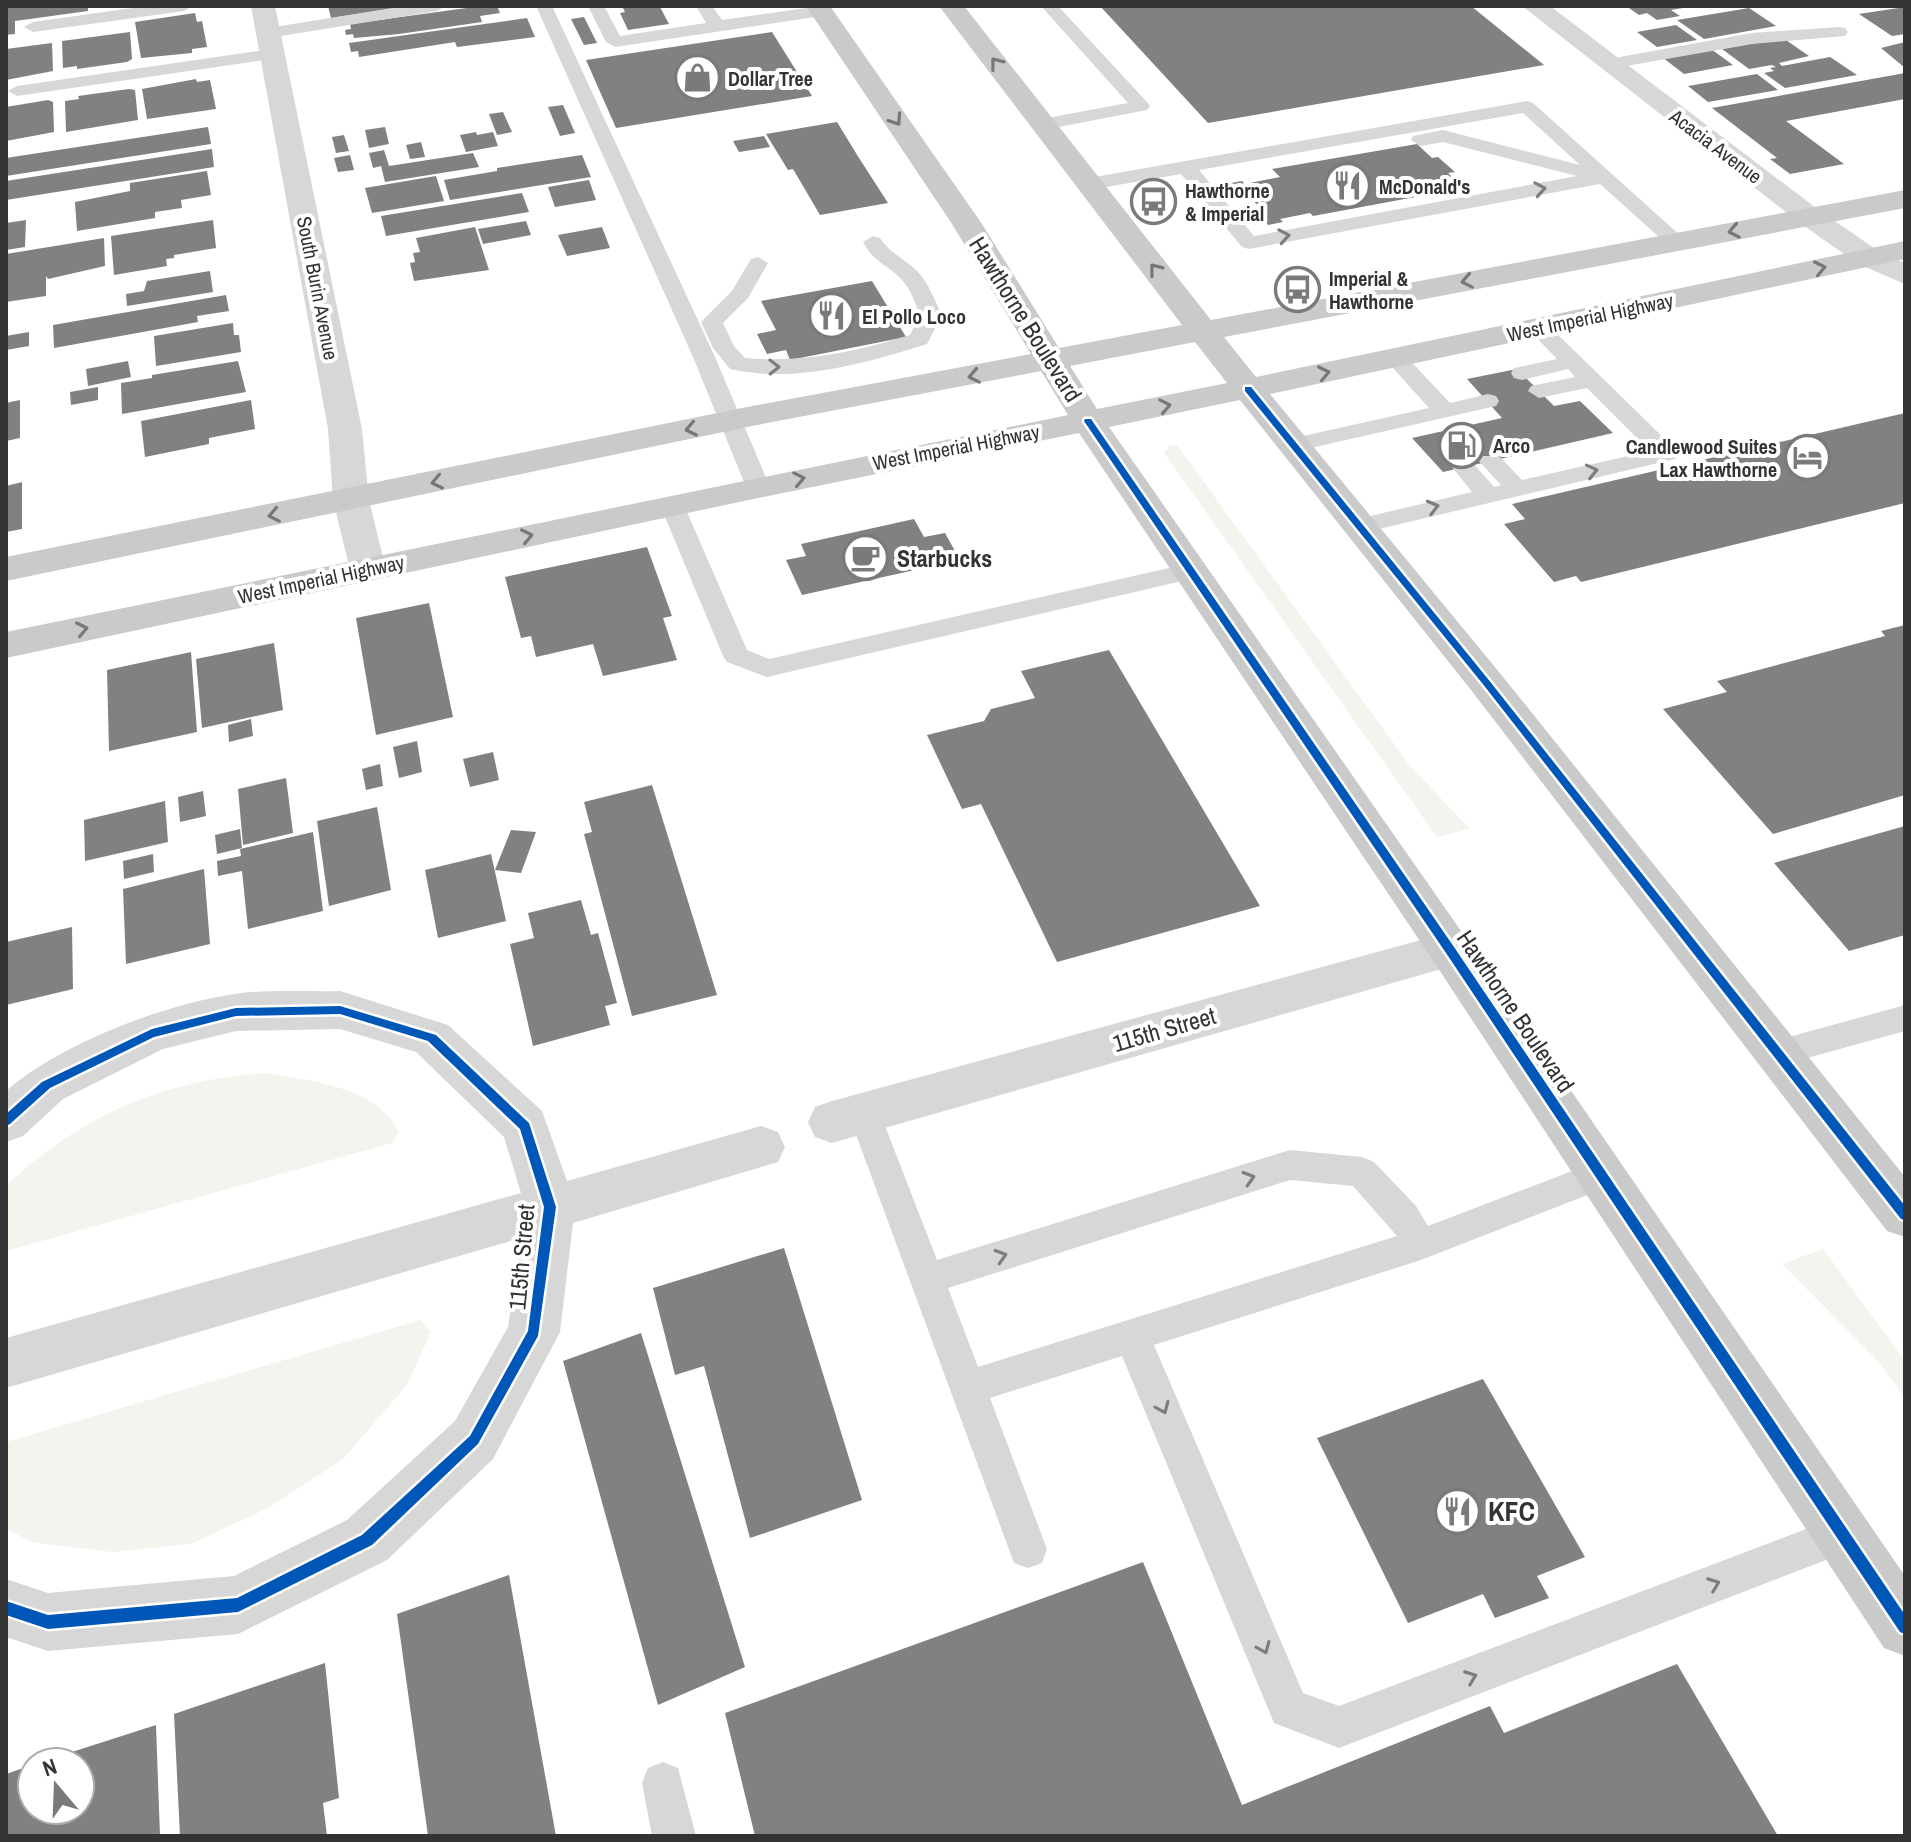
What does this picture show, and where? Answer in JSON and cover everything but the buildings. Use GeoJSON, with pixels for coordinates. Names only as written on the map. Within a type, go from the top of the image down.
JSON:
{"type":"FeatureCollection","features":[{"type":"Feature","properties":{"kind":"main road"},"geometry":{"type":"LineString","coordinates":[[951,6],[1248,389],[1485,681],[1905,1215]]}},
{"type":"Feature","properties":{"kind":"main road","name":"Hawthorne Boulevard"},"geometry":{"type":"LineString","coordinates":[[820,9],[967,224],[1088,421],[1450,950],[1905,1627]]}},
{"type":"Feature","properties":{"kind":"main road"},"geometry":{"type":"LineString","coordinates":[[6,569],[731,421],[1905,199]]}},
{"type":"Feature","properties":{"kind":"main road","name":"West Imperial Highway"},"geometry":{"type":"LineString","coordinates":[[6,645],[1905,250]]}},
{"type":"Feature","properties":{"kind":"street","name":"Acacia Avenue"},"geometry":{"type":"LineString","coordinates":[[1534,6],[1810,217],[1869,258],[1905,275]]}},
{"type":"Feature","properties":{"kind":"street","name":"South Burin Avenue"},"geometry":{"type":"LineString","coordinates":[[268,31],[345,429],[351,500],[368,570]]}},
{"type":"Feature","properties":{"kind":"street","name":"115th Street"},"geometry":{"type":"LineString","coordinates":[[848,1118],[1450,950]]}},
{"type":"Feature","properties":{"kind":"street","name":"115th Street"},"geometry":{"type":"LineString","coordinates":[[6,1121],[46,1085],[152,1033],[236,1012],[340,1010],[432,1038],[444,1049],[525,1126],[550,1207],[534,1332],[474,1440],[367,1540],[238,1605],[48,1622],[6,1608]]}},
{"type":"Feature","properties":{"kind":"street","name":"115th Street"},"geometry":{"type":"LineString","coordinates":[[6,1363],[761,1147]]}},
{"type":"Feature","properties":{"kind":"lane"},"geometry":{"type":"LineString","coordinates":[[33,27],[184,6]]}},
{"type":"Feature","properties":{"kind":"lane"},"geometry":{"type":"LineString","coordinates":[[17,91],[268,31],[437,6]]}},
{"type":"Feature","properties":{"kind":"lane"},"geometry":{"type":"LineString","coordinates":[[544,6],[758,487]]}},
{"type":"Feature","properties":{"kind":"lane"},"geometry":{"type":"LineString","coordinates":[[596,6],[615,42],[820,9]]}},
{"type":"Feature","properties":{"kind":"lane"},"geometry":{"type":"LineString","coordinates":[[704,6],[717,26]]}},
{"type":"Feature","properties":{"kind":"lane"},"geometry":{"type":"LineString","coordinates":[[1043,124],[1141,106],[1049,6]]}},
{"type":"Feature","properties":{"kind":"lane"},"geometry":{"type":"LineString","coordinates":[[1609,64],[1732,41],[1798,32],[1839,32]]}},
{"type":"Feature","properties":{"kind":"lane"},"geometry":{"type":"LineString","coordinates":[[1089,184],[1527,107],[1676,242]]}},
{"type":"Feature","properties":{"kind":"lane"},"geometry":{"type":"LineString","coordinates":[[1260,154],[1293,160],[1443,136],[1605,177]]}},
{"type":"Feature","properties":{"kind":"lane"},"geometry":{"type":"LineString","coordinates":[[1186,167],[1249,243],[1605,177]]}},
{"type":"Feature","properties":{"kind":"lane"},"geometry":{"type":"LineString","coordinates":[[758,263],[741,294],[712,322],[724,348],[738,364],[770,368],[821,363],[886,351],[919,339],[931,315],[906,271],[882,259],[873,242]]}},
{"type":"Feature","properties":{"kind":"lane"},"geometry":{"type":"LineString","coordinates":[[1358,526],[1667,454],[1538,328]]}},
{"type":"Feature","properties":{"kind":"lane"},"geometry":{"type":"LineString","coordinates":[[1395,358],[1453,419]]}},
{"type":"Feature","properties":{"kind":"lane"},"geometry":{"type":"LineString","coordinates":[[1522,373],[1571,362]]}},
{"type":"Feature","properties":{"kind":"lane"},"geometry":{"type":"LineString","coordinates":[[1539,391],[1592,380]]}},
{"type":"Feature","properties":{"kind":"lane"},"geometry":{"type":"LineString","coordinates":[[1429,393],[1471,384]]}},
{"type":"Feature","properties":{"kind":"lane"},"geometry":{"type":"LineString","coordinates":[[1293,445],[1427,425],[1453,419],[1488,401]]}},
{"type":"Feature","properties":{"kind":"lane"},"geometry":{"type":"LineString","coordinates":[[1491,461],[1517,489]]}},
{"type":"Feature","properties":{"kind":"lane"},"geometry":{"type":"LineString","coordinates":[[1464,467],[1488,495]]}},
{"type":"Feature","properties":{"kind":"lane"},"geometry":{"type":"LineString","coordinates":[[672,505],[736,656],[767,668],[1191,571]]}},
{"type":"Feature","properties":{"kind":"lane"},"geometry":{"type":"LineString","coordinates":[[1778,1053],[1905,1018]]}},
{"type":"Feature","properties":{"kind":"lane"},"geometry":{"type":"LineString","coordinates":[[848,1118],[926,1279],[1028,1549]]}},
{"type":"Feature","properties":{"kind":"lane"},"geometry":{"type":"LineString","coordinates":[[926,1279],[1290,1165],[1362,1172],[1404,1217],[1421,1244]]}},
{"type":"Feature","properties":{"kind":"lane"},"geometry":{"type":"LineString","coordinates":[[967,1388],[1421,1244],[1601,1175]]}},
{"type":"Feature","properties":{"kind":"lane"},"geometry":{"type":"LineString","coordinates":[[1132,1337],[1289,1708],[1339,1727],[1843,1534]]}},
{"type":"Feature","properties":{"kind":"lane"},"geometry":{"type":"LineString","coordinates":[[663,1783],[674,1836]]}},
{"type":"Feature","properties":{"kind":"shaded area"},"geometry":{"type":"Polygon","coordinates":[[[1170,445],[1177,445],[1410,766],[1470,829],[1437,837],[1164,453],[1170,445]]]}},
{"type":"Feature","properties":{"kind":"shaded area"},"geometry":{"type":"Polygon","coordinates":[[[264,1073],[321,1083],[358,1095],[388,1116],[399,1132],[392,1143],[6,1251],[6,1186],[64,1140],[93,1121],[156,1094],[226,1077],[264,1073]]]}},
{"type":"Feature","properties":{"kind":"shaded area"},"geometry":{"type":"Polygon","coordinates":[[[1823,1249],[1905,1361],[1905,1398],[1879,1362],[1782,1264],[1823,1249]]]}},
{"type":"Feature","properties":{"kind":"shaded area"},"geometry":{"type":"Polygon","coordinates":[[[420,1320],[431,1332],[407,1385],[343,1459],[268,1508],[191,1544],[112,1552],[31,1542],[6,1528],[6,1442],[420,1320]]]}},
{"type":"Feature","properties":{"kind":"cycle path"},"geometry":{"type":"LineString","coordinates":[[1248,389],[1485,681],[1905,1215]]}},
{"type":"Feature","properties":{"kind":"cycle path"},"geometry":{"type":"LineString","coordinates":[[1088,421],[1450,950],[1905,1627]]}},
{"type":"Feature","properties":{"kind":"cycle path"},"geometry":{"type":"LineString","coordinates":[[6,1121],[46,1085],[152,1033],[236,1012],[340,1010],[432,1038],[525,1126],[550,1207],[534,1332],[474,1440],[367,1540],[238,1605],[48,1622],[6,1608]]}},
{"type":"Feature","properties":{"kind":"place","name":"Dollar Tree"},"geometry":{"type":"Point","coordinates":[697,78]}},
{"type":"Feature","properties":{"kind":"place","name":"McDonald's"},"geometry":{"type":"Point","coordinates":[1348,186]}},
{"type":"Feature","properties":{"kind":"place","name":"Hawthorne & Imperial"},"geometry":{"type":"Point","coordinates":[1154,201]}},
{"type":"Feature","properties":{"kind":"place","name":"Imperial & Hawthorne"},"geometry":{"type":"Point","coordinates":[1298,290]}},
{"type":"Feature","properties":{"kind":"place","name":"El Pollo Loco"},"geometry":{"type":"Point","coordinates":[831,316]}},
{"type":"Feature","properties":{"kind":"place","name":"Arco"},"geometry":{"type":"Point","coordinates":[1462,445]}},
{"type":"Feature","properties":{"kind":"place","name":"Candlewood Suites Lax Hawthorne"},"geometry":{"type":"Point","coordinates":[1808,458]}},
{"type":"Feature","properties":{"kind":"place","name":"Starbucks"},"geometry":{"type":"Point","coordinates":[866,558]}},
{"type":"Feature","properties":{"kind":"place","name":"KFC"},"geometry":{"type":"Point","coordinates":[1457,1511]}}]}
